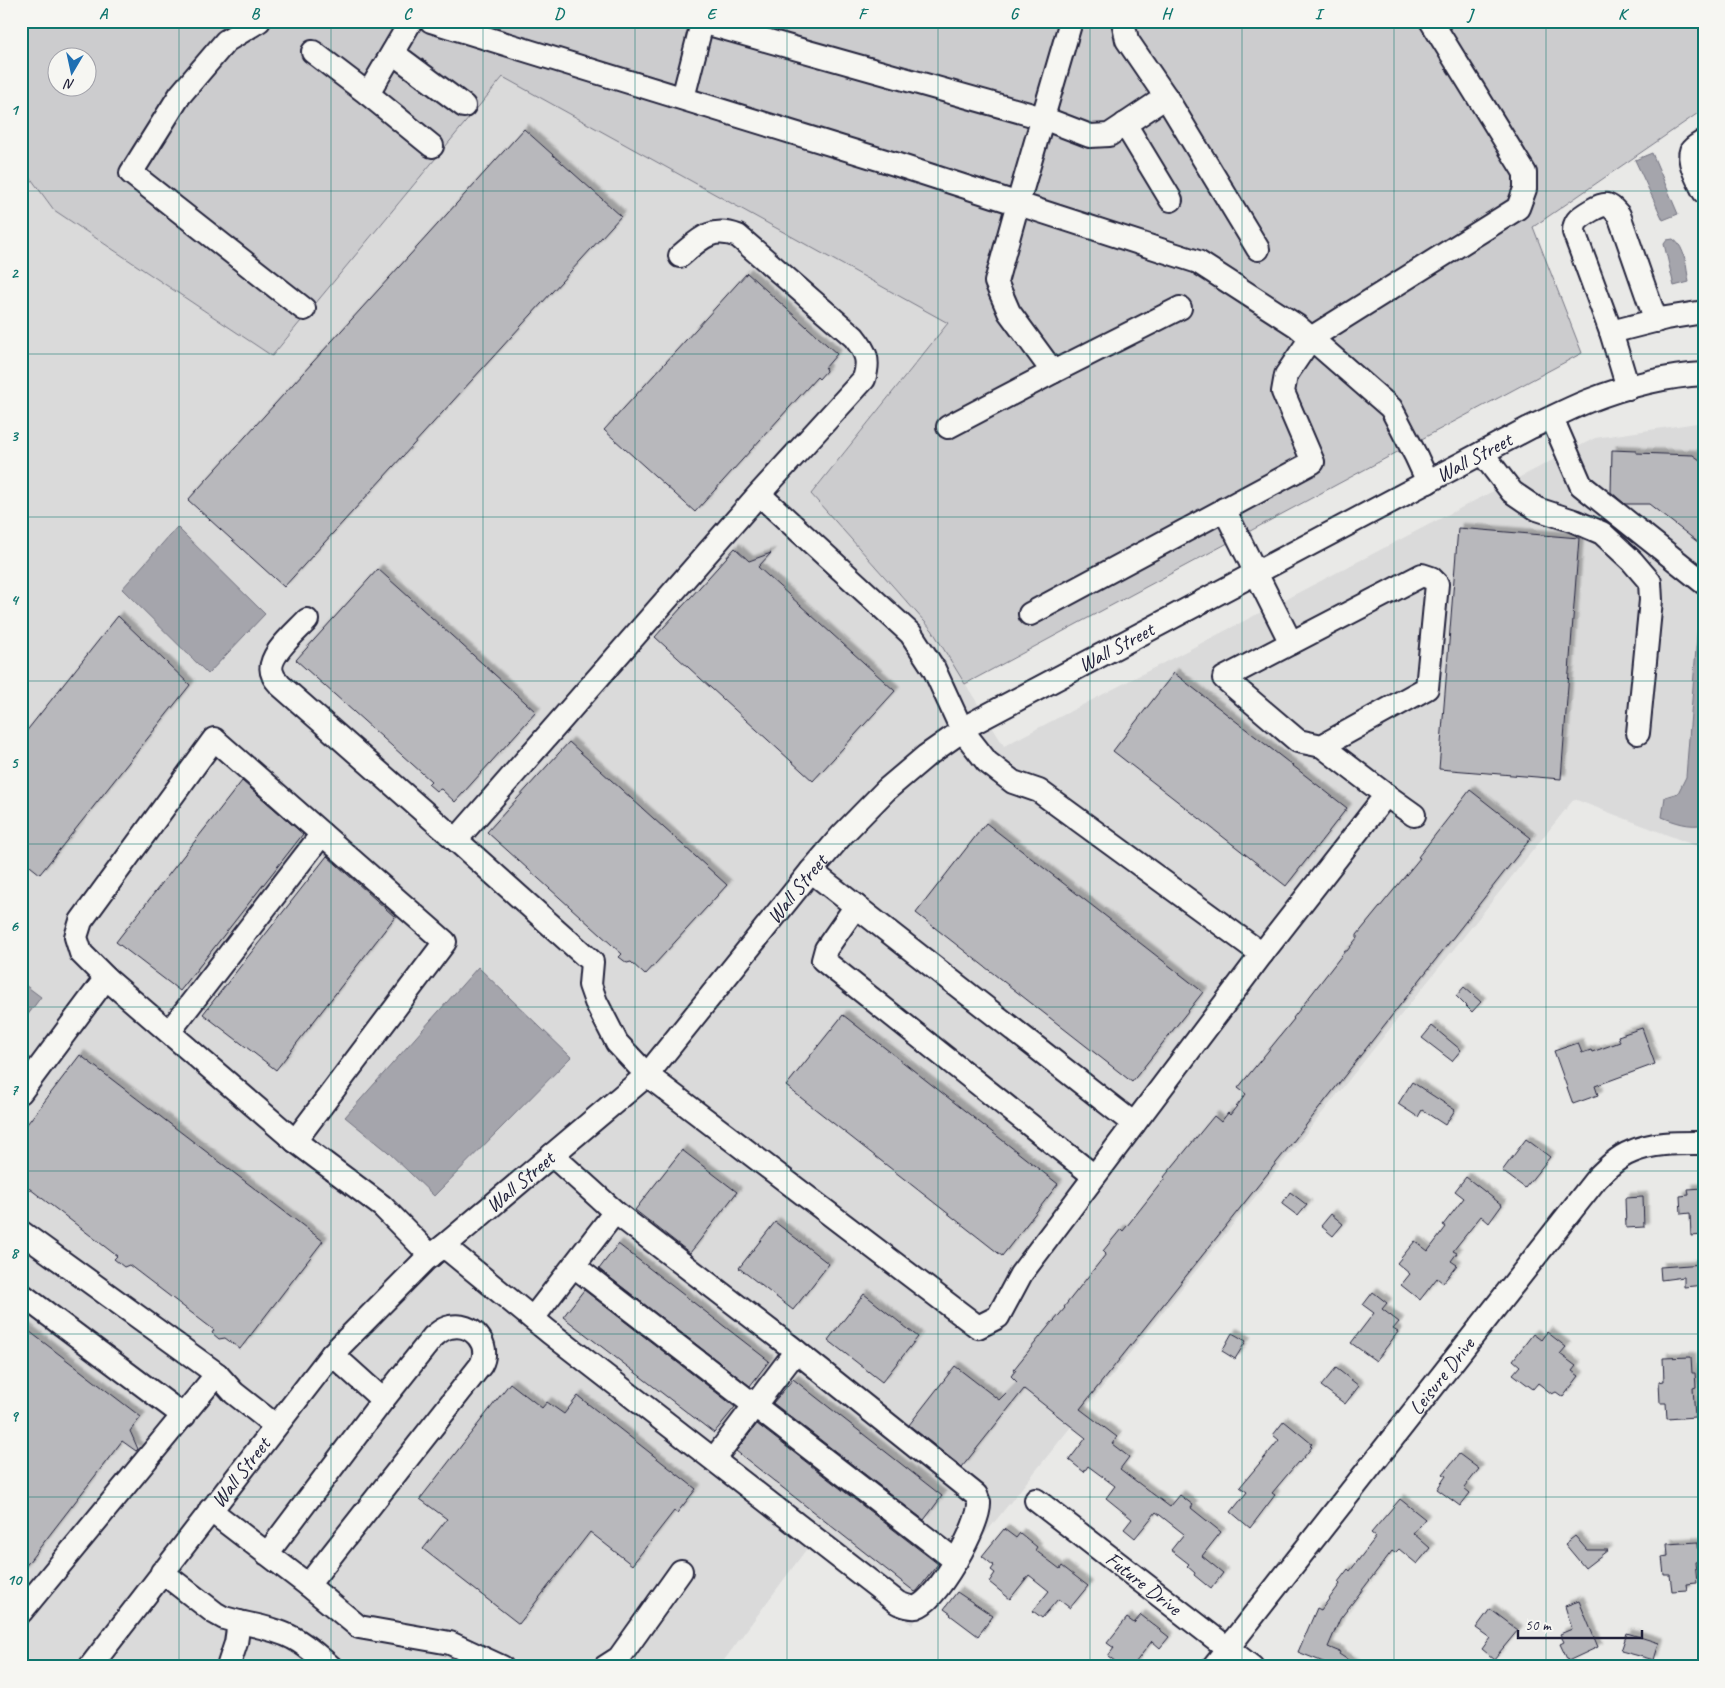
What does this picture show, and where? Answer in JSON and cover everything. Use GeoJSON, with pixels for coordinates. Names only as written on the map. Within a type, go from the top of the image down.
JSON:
{"type":"FeatureCollection","features":[{"type":"Feature","properties":{"kind":"street"},"geometry":{"type":"LineString","coordinates":[[259,21],[226,41],[180,95],[131,173],[304,309]]}},
{"type":"Feature","properties":{"kind":"street"},"geometry":{"type":"LineString","coordinates":[[368,94],[411,21]]}},
{"type":"Feature","properties":{"kind":"street"},"geometry":{"type":"LineString","coordinates":[[431,21],[895,164],[1198,262],[1297,326],[1391,408],[1428,482]]}},
{"type":"Feature","properties":{"kind":"street"},"geometry":{"type":"LineString","coordinates":[[1053,372],[1009,312],[996,282],[1071,21]]}},
{"type":"Feature","properties":{"kind":"street"},"geometry":{"type":"LineString","coordinates":[[1123,21],[1127,40],[1166,97],[1258,249]]}},
{"type":"Feature","properties":{"kind":"street"},"geometry":{"type":"LineString","coordinates":[[1030,614],[1313,462],[1283,392],[1286,375],[1311,338],[1518,208],[1525,189],[1525,173],[1431,21]]}},
{"type":"Feature","properties":{"kind":"street"},"geometry":{"type":"LineString","coordinates":[[683,98],[700,22],[1043,118],[1090,136],[1109,135],[1166,97]]}},
{"type":"Feature","properties":{"kind":"street"},"geometry":{"type":"LineString","coordinates":[[313,52],[432,146]]}},
{"type":"Feature","properties":{"kind":"street"},"geometry":{"type":"LineString","coordinates":[[393,53],[464,106]]}},
{"type":"Feature","properties":{"kind":"street"},"geometry":{"type":"LineString","coordinates":[[1125,124],[1170,200]]}},
{"type":"Feature","properties":{"kind":"street"},"geometry":{"type":"LineString","coordinates":[[1704,141],[1694,147],[1690,160],[1704,192]]}},
{"type":"Feature","properties":{"kind":"street"},"geometry":{"type":"LineString","coordinates":[[1628,388],[1611,332],[1574,232],[1577,221],[1601,204],[1607,204],[1619,215],[1656,321]]}},
{"type":"Feature","properties":{"kind":"street"},"geometry":{"type":"LineString","coordinates":[[456,840],[758,494],[858,388],[864,379],[868,368],[867,357],[862,346],[738,236],[720,232],[711,233],[700,239],[680,256]]}},
{"type":"Feature","properties":{"kind":"street"},"geometry":{"type":"LineString","coordinates":[[948,427],[1180,308]]}},
{"type":"Feature","properties":{"kind":"street"},"geometry":{"type":"LineString","coordinates":[[1611,332],[1704,312]]}},
{"type":"Feature","properties":{"kind":"street","name":"Wall Street"},"geometry":{"type":"LineString","coordinates":[[90,1667],[332,1354],[437,1251],[648,1075],[842,835],[886,790],[926,756],[973,723],[1482,453],[1552,418],[1588,401],[1628,388],[1689,375],[1704,374]]}},
{"type":"Feature","properties":{"kind":"street"},"geometry":{"type":"LineString","coordinates":[[1552,418],[1582,485],[1704,583]]}},
{"type":"Feature","properties":{"kind":"street"},"geometry":{"type":"LineString","coordinates":[[1482,453],[1512,492],[1538,509],[1602,533],[1632,561],[1650,582],[1651,600],[1638,733]]}},
{"type":"Feature","properties":{"kind":"street"},"geometry":{"type":"LineString","coordinates":[[758,494],[911,634],[934,669],[962,730],[987,762],[1013,782],[1039,791],[1262,954]]}},
{"type":"Feature","properties":{"kind":"street"},"geometry":{"type":"LineString","coordinates":[[1224,509],[1291,643]]}},
{"type":"Feature","properties":{"kind":"street"},"geometry":{"type":"LineString","coordinates":[[1322,746],[1427,688],[1437,584],[1431,578],[1422,574],[1224,678],[1298,740],[1322,746],[1414,815]]}},
{"type":"Feature","properties":{"kind":"street"},"geometry":{"type":"LineString","coordinates":[[307,620],[274,657],[271,665],[273,676],[280,685],[592,962],[590,985],[596,1002],[617,1043],[648,1075],[978,1327],[998,1317],[1021,1274],[1262,954],[1386,795]]}},
{"type":"Feature","properties":{"kind":"street"},"geometry":{"type":"LineString","coordinates":[[296,1141],[444,942],[214,739],[81,920],[76,937],[81,953],[106,978],[296,1141],[382,1206],[437,1251],[534,1318],[549,1332],[898,1603],[916,1607],[926,1602],[956,1561],[967,1541],[979,1503],[976,1495],[796,1351],[615,1212],[552,1155]]}},
{"type":"Feature","properties":{"kind":"street"},"geometry":{"type":"LineString","coordinates":[[169,1032],[322,834]]}},
{"type":"Feature","properties":{"kind":"street"},"geometry":{"type":"LineString","coordinates":[[812,871],[1134,1124]]}},
{"type":"Feature","properties":{"kind":"street"},"geometry":{"type":"LineString","coordinates":[[856,906],[826,949],[823,960],[1094,1176]]}},
{"type":"Feature","properties":{"kind":"street"},"geometry":{"type":"LineString","coordinates":[[21,1092],[106,978]]}},
{"type":"Feature","properties":{"kind":"street","name":"Leisure Drive"},"geometry":{"type":"LineString","coordinates":[[1213,1667],[1597,1178],[1613,1163],[1630,1152],[1659,1144],[1704,1142]]}},
{"type":"Feature","properties":{"kind":"street"},"geometry":{"type":"LineString","coordinates":[[534,1318],[615,1212]]}},
{"type":"Feature","properties":{"kind":"street"},"geometry":{"type":"LineString","coordinates":[[21,1232],[217,1374],[234,1393],[276,1426]]}},
{"type":"Feature","properties":{"kind":"street"},"geometry":{"type":"LineString","coordinates":[[574,1266],[956,1561]]}},
{"type":"Feature","properties":{"kind":"street"},"geometry":{"type":"LineString","coordinates":[[21,1294],[184,1416]]}},
{"type":"Feature","properties":{"kind":"street"},"geometry":{"type":"LineString","coordinates":[[267,1554],[433,1337],[450,1326],[459,1326],[475,1334],[484,1346],[486,1353],[482,1365],[308,1585]]}},
{"type":"Feature","properties":{"kind":"street"},"geometry":{"type":"LineString","coordinates":[[714,1459],[796,1351]]}},
{"type":"Feature","properties":{"kind":"street"},"geometry":{"type":"LineString","coordinates":[[332,1354],[383,1400]]}},
{"type":"Feature","properties":{"kind":"street"},"geometry":{"type":"LineString","coordinates":[[21,1612],[217,1374]]}},
{"type":"Feature","properties":{"kind":"street","name":"Future Drive"},"geometry":{"type":"LineString","coordinates":[[1036,1500],[1252,1667]]}},
{"type":"Feature","properties":{"kind":"street"},"geometry":{"type":"LineString","coordinates":[[210,1510],[308,1585],[358,1627],[450,1643],[502,1667]]}},
{"type":"Feature","properties":{"kind":"street"},"geometry":{"type":"LineString","coordinates":[[605,1667],[619,1658],[681,1571]]}},
{"type":"Feature","properties":{"kind":"street"},"geometry":{"type":"LineString","coordinates":[[162,1572],[215,1613],[224,1618],[270,1629],[294,1638],[332,1667]]}},
{"type":"Feature","properties":{"kind":"street"},"geometry":{"type":"LineString","coordinates":[[228,1667],[236,1643],[239,1622]]}},
{"type":"Feature","properties":{"kind":"shaded area"},"geometry":{"type":"Polygon","coordinates":[[[21,21],[1704,21],[1704,109],[1533,227],[1582,353],[965,684],[932,630],[811,494],[948,323],[503,77],[272,356],[54,210],[21,165],[21,21]]]}},
{"type":"Feature","properties":{"kind":"shaded area"},"geometry":{"type":"Polygon","coordinates":[[[503,77],[970,226],[948,323],[811,494],[932,630],[1004,746],[1595,438],[1704,422],[1704,849],[1574,799],[912,1625],[808,1547],[719,1667],[21,1667],[21,165],[54,210],[272,356],[503,77]]]}},
{"type":"Feature","properties":{"kind":"shaded area"},"geometry":{"type":"Polygon","coordinates":[[[1652,153],[1678,214],[1663,220],[1635,160],[1652,153]]]}},
{"type":"Feature","properties":{"kind":"shaded area"},"geometry":{"type":"Polygon","coordinates":[[[1673,239],[1683,252],[1689,282],[1674,286],[1664,244],[1667,240],[1673,239]]]}},
{"type":"Feature","properties":{"kind":"shaded area"},"geometry":{"type":"Polygon","coordinates":[[[177,527],[265,614],[208,674],[122,589],[177,527]]]}},
{"type":"Feature","properties":{"kind":"shaded area"},"geometry":{"type":"Polygon","coordinates":[[[1698,623],[1704,626],[1704,824],[1688,825],[1662,817],[1665,797],[1678,793],[1686,777],[1698,623]]]}},
{"type":"Feature","properties":{"kind":"shaded area"},"geometry":{"type":"Polygon","coordinates":[[[478,967],[571,1057],[434,1196],[387,1151],[345,1117],[478,967]]]}},
{"type":"Feature","properties":{"kind":"shaded area"},"geometry":{"type":"Polygon","coordinates":[[[21,982],[41,997],[21,1024],[21,982]]]}},
{"type":"Feature","properties":{"kind":"building"},"geometry":{"type":"Polygon","coordinates":[[[524,129],[621,216],[284,587],[188,500],[524,129]]]}},
{"type":"Feature","properties":{"kind":"building"},"geometry":{"type":"Polygon","coordinates":[[[747,273],[837,354],[825,368],[826,371],[819,379],[817,377],[695,512],[604,430],[747,273]]]}},
{"type":"Feature","properties":{"kind":"building"},"geometry":{"type":"Polygon","coordinates":[[[1612,450],[1636,451],[1636,453],[1693,455],[1704,463],[1704,547],[1649,504],[1625,504],[1611,492],[1612,450]]]}},
{"type":"Feature","properties":{"kind":"building"},"geometry":{"type":"Polygon","coordinates":[[[1458,528],[1579,538],[1561,779],[1439,769],[1458,528]]]}},
{"type":"Feature","properties":{"kind":"building"},"geometry":{"type":"Polygon","coordinates":[[[735,548],[749,561],[771,553],[758,567],[895,691],[813,781],[655,637],[735,548]]]}},
{"type":"Feature","properties":{"kind":"building"},"geometry":{"type":"Polygon","coordinates":[[[378,569],[536,712],[455,802],[441,789],[436,791],[428,784],[431,781],[296,660],[378,569]]]}},
{"type":"Feature","properties":{"kind":"building"},"geometry":{"type":"Polygon","coordinates":[[[118,616],[190,685],[40,874],[21,859],[21,738],[118,616]]]}},
{"type":"Feature","properties":{"kind":"building"},"geometry":{"type":"Polygon","coordinates":[[[1174,673],[1347,808],[1286,886],[1113,751],[1174,673]]]}},
{"type":"Feature","properties":{"kind":"building"},"geometry":{"type":"Polygon","coordinates":[[[569,742],[727,885],[645,975],[631,962],[627,963],[619,957],[622,954],[487,832],[569,742]]]}},
{"type":"Feature","properties":{"kind":"building"},"geometry":{"type":"Polygon","coordinates":[[[242,781],[303,834],[180,991],[116,942],[242,781]]]}},
{"type":"Feature","properties":{"kind":"building"},"geometry":{"type":"Polygon","coordinates":[[[1470,790],[1531,838],[1080,1409],[1117,1437],[1112,1444],[1129,1457],[1120,1469],[1170,1507],[1180,1495],[1193,1505],[1191,1508],[1221,1532],[1202,1556],[1223,1573],[1211,1589],[1194,1575],[1195,1573],[1187,1566],[1189,1564],[1171,1550],[1184,1534],[1156,1512],[1135,1538],[1124,1529],[1132,1519],[1106,1498],[1115,1486],[1088,1466],[1084,1472],[1069,1460],[1086,1438],[1024,1389],[962,1467],[909,1425],[955,1366],[999,1400],[1017,1382],[1011,1376],[1016,1370],[1014,1369],[1065,1308],[1106,1254],[1103,1251],[1121,1229],[1123,1231],[1214,1116],[1221,1122],[1228,1113],[1230,1115],[1246,1094],[1238,1088],[1294,1019],[1345,951],[1347,951],[1357,938],[1357,935],[1420,858],[1418,857],[1470,790]]]}},
{"type":"Feature","properties":{"kind":"building"},"geometry":{"type":"Polygon","coordinates":[[[986,823],[1203,992],[1132,1082],[916,913],[986,823]]]}},
{"type":"Feature","properties":{"kind":"building"},"geometry":{"type":"Polygon","coordinates":[[[327,856],[395,917],[276,1070],[203,1014],[327,856]]]}},
{"type":"Feature","properties":{"kind":"building"},"geometry":{"type":"Polygon","coordinates":[[[1464,987],[1481,1002],[1472,1012],[1456,996],[1464,987]]]}},
{"type":"Feature","properties":{"kind":"building"},"geometry":{"type":"Polygon","coordinates":[[[843,1015],[1058,1184],[1002,1256],[786,1086],[843,1015]]]}},
{"type":"Feature","properties":{"kind":"building"},"geometry":{"type":"Polygon","coordinates":[[[1432,1026],[1461,1050],[1452,1061],[1422,1038],[1432,1026]]]}},
{"type":"Feature","properties":{"kind":"building"},"geometry":{"type":"Polygon","coordinates":[[[1642,1028],[1655,1064],[1595,1086],[1598,1095],[1573,1104],[1554,1051],[1578,1043],[1582,1053],[1591,1050],[1592,1052],[1620,1042],[1618,1036],[1642,1028]]]}},
{"type":"Feature","properties":{"kind":"building"},"geometry":{"type":"Polygon","coordinates":[[[80,1055],[323,1241],[240,1349],[225,1338],[219,1339],[212,1333],[214,1330],[129,1265],[124,1267],[114,1259],[117,1256],[21,1182],[21,1132],[80,1055]]]}},
{"type":"Feature","properties":{"kind":"building"},"geometry":{"type":"Polygon","coordinates":[[[1412,1082],[1455,1110],[1445,1125],[1422,1110],[1418,1117],[1398,1104],[1412,1082]]]}},
{"type":"Feature","properties":{"kind":"building"},"geometry":{"type":"Polygon","coordinates":[[[1526,1139],[1550,1157],[1525,1188],[1502,1171],[1526,1139]]]}},
{"type":"Feature","properties":{"kind":"building"},"geometry":{"type":"Polygon","coordinates":[[[682,1150],[737,1192],[690,1253],[635,1210],[682,1150]]]}},
{"type":"Feature","properties":{"kind":"building"},"geometry":{"type":"Polygon","coordinates":[[[1466,1177],[1502,1205],[1489,1223],[1481,1216],[1453,1251],[1457,1253],[1451,1261],[1457,1265],[1443,1283],[1437,1278],[1420,1300],[1401,1285],[1410,1274],[1397,1263],[1415,1241],[1428,1251],[1446,1227],[1443,1225],[1464,1198],[1455,1191],[1466,1177]]]}},
{"type":"Feature","properties":{"kind":"building"},"geometry":{"type":"Polygon","coordinates":[[[1704,1188],[1704,1235],[1691,1236],[1690,1213],[1681,1214],[1680,1196],[1689,1195],[1688,1189],[1704,1188]]]}},
{"type":"Feature","properties":{"kind":"building"},"geometry":{"type":"Polygon","coordinates":[[[1290,1192],[1307,1205],[1298,1216],[1282,1204],[1290,1192]]]}},
{"type":"Feature","properties":{"kind":"building"},"geometry":{"type":"Polygon","coordinates":[[[1643,1197],[1644,1227],[1626,1228],[1625,1198],[1643,1197]]]}},
{"type":"Feature","properties":{"kind":"building"},"geometry":{"type":"Polygon","coordinates":[[[1331,1214],[1343,1224],[1333,1236],[1321,1226],[1331,1214]]]}},
{"type":"Feature","properties":{"kind":"building"},"geometry":{"type":"Polygon","coordinates":[[[775,1222],[829,1264],[793,1310],[739,1268],[775,1222]]]}},
{"type":"Feature","properties":{"kind":"building"},"geometry":{"type":"Polygon","coordinates":[[[618,1244],[769,1361],[750,1386],[599,1269],[618,1244]]]}},
{"type":"Feature","properties":{"kind":"building"},"geometry":{"type":"Polygon","coordinates":[[[1704,1264],[1704,1285],[1684,1287],[1684,1277],[1661,1280],[1660,1267],[1704,1264]]]}},
{"type":"Feature","properties":{"kind":"building"},"geometry":{"type":"Polygon","coordinates":[[[584,1290],[735,1407],[714,1433],[563,1317],[584,1290]]]}},
{"type":"Feature","properties":{"kind":"building"},"geometry":{"type":"Polygon","coordinates":[[[1373,1292],[1387,1303],[1382,1309],[1399,1322],[1393,1329],[1398,1332],[1376,1361],[1351,1343],[1374,1313],[1363,1305],[1373,1292]]]}},
{"type":"Feature","properties":{"kind":"building"},"geometry":{"type":"Polygon","coordinates":[[[864,1294],[918,1337],[882,1382],[828,1340],[864,1294]]]}},
{"type":"Feature","properties":{"kind":"building"},"geometry":{"type":"Polygon","coordinates":[[[21,1325],[141,1417],[130,1431],[138,1449],[136,1451],[122,1441],[21,1572],[21,1325]]]}},
{"type":"Feature","properties":{"kind":"building"},"geometry":{"type":"Polygon","coordinates":[[[1547,1332],[1566,1347],[1560,1354],[1576,1366],[1572,1371],[1579,1376],[1563,1397],[1556,1392],[1552,1394],[1538,1383],[1533,1389],[1513,1374],[1520,1366],[1513,1360],[1533,1334],[1541,1340],[1547,1332]]]}},
{"type":"Feature","properties":{"kind":"building"},"geometry":{"type":"Polygon","coordinates":[[[1232,1333],[1246,1341],[1235,1359],[1222,1351],[1232,1333]]]}},
{"type":"Feature","properties":{"kind":"building"},"geometry":{"type":"Polygon","coordinates":[[[1691,1357],[1692,1373],[1695,1373],[1696,1387],[1693,1388],[1695,1417],[1667,1419],[1666,1403],[1660,1403],[1659,1382],[1664,1381],[1663,1358],[1691,1357]]]}},
{"type":"Feature","properties":{"kind":"building"},"geometry":{"type":"Polygon","coordinates":[[[1336,1368],[1359,1386],[1345,1404],[1321,1386],[1336,1368]]]}},
{"type":"Feature","properties":{"kind":"building"},"geometry":{"type":"Polygon","coordinates":[[[793,1379],[942,1496],[924,1520],[773,1403],[793,1379]]]}},
{"type":"Feature","properties":{"kind":"building"},"geometry":{"type":"Polygon","coordinates":[[[510,1383],[542,1408],[547,1402],[564,1414],[578,1396],[696,1489],[677,1513],[674,1511],[632,1565],[590,1532],[519,1624],[423,1549],[447,1519],[420,1499],[510,1383]]]}},
{"type":"Feature","properties":{"kind":"building"},"geometry":{"type":"Polygon","coordinates":[[[1284,1421],[1312,1444],[1310,1446],[1312,1447],[1272,1493],[1275,1495],[1250,1528],[1231,1512],[1247,1492],[1240,1487],[1279,1440],[1273,1435],[1284,1421]]]}},
{"type":"Feature","properties":{"kind":"building"},"geometry":{"type":"Polygon","coordinates":[[[757,1424],[938,1564],[917,1591],[915,1592],[736,1451],[757,1424]]]}},
{"type":"Feature","properties":{"kind":"building"},"geometry":{"type":"Polygon","coordinates":[[[1459,1454],[1479,1469],[1464,1488],[1470,1493],[1460,1506],[1437,1489],[1446,1476],[1443,1474],[1459,1454]]]}},
{"type":"Feature","properties":{"kind":"building"},"geometry":{"type":"Polygon","coordinates":[[[1400,1499],[1425,1519],[1413,1533],[1430,1548],[1417,1564],[1399,1549],[1395,1553],[1392,1551],[1340,1619],[1328,1647],[1340,1652],[1339,1654],[1359,1667],[1336,1667],[1298,1652],[1317,1608],[1321,1610],[1340,1584],[1338,1582],[1348,1569],[1350,1571],[1376,1537],[1371,1533],[1400,1499]]]}},
{"type":"Feature","properties":{"kind":"building"},"geometry":{"type":"Polygon","coordinates":[[[1004,1529],[1016,1538],[1020,1533],[1037,1547],[1035,1550],[1060,1569],[1062,1566],[1088,1586],[1070,1608],[1058,1599],[1042,1618],[1033,1611],[1049,1591],[1029,1575],[1010,1599],[989,1582],[995,1573],[991,1570],[994,1566],[982,1556],[1004,1529]]]}},
{"type":"Feature","properties":{"kind":"building"},"geometry":{"type":"Polygon","coordinates":[[[1575,1536],[1587,1550],[1608,1550],[1585,1568],[1565,1544],[1575,1536]]]}},
{"type":"Feature","properties":{"kind":"building"},"geometry":{"type":"Polygon","coordinates":[[[1698,1542],[1699,1561],[1695,1562],[1697,1583],[1686,1584],[1687,1590],[1672,1591],[1670,1575],[1664,1575],[1662,1557],[1668,1556],[1667,1544],[1698,1542]]]}},
{"type":"Feature","properties":{"kind":"building"},"geometry":{"type":"Polygon","coordinates":[[[957,1592],[993,1616],[978,1636],[944,1609],[957,1592]]]}},
{"type":"Feature","properties":{"kind":"building"},"geometry":{"type":"Polygon","coordinates":[[[1579,1601],[1598,1647],[1568,1661],[1560,1644],[1564,1642],[1560,1634],[1572,1629],[1565,1606],[1579,1601]]]}},
{"type":"Feature","properties":{"kind":"building"},"geometry":{"type":"Polygon","coordinates":[[[1490,1609],[1518,1630],[1494,1659],[1482,1649],[1490,1638],[1476,1628],[1490,1609]]]}},
{"type":"Feature","properties":{"kind":"building"},"geometry":{"type":"Polygon","coordinates":[[[1141,1615],[1169,1637],[1160,1648],[1152,1641],[1132,1667],[1123,1667],[1108,1656],[1114,1648],[1107,1643],[1127,1618],[1134,1623],[1141,1615]]]}},
{"type":"Feature","properties":{"kind":"building"},"geometry":{"type":"Polygon","coordinates":[[[1627,1633],[1659,1643],[1654,1660],[1621,1651],[1627,1633]]]}}]}
